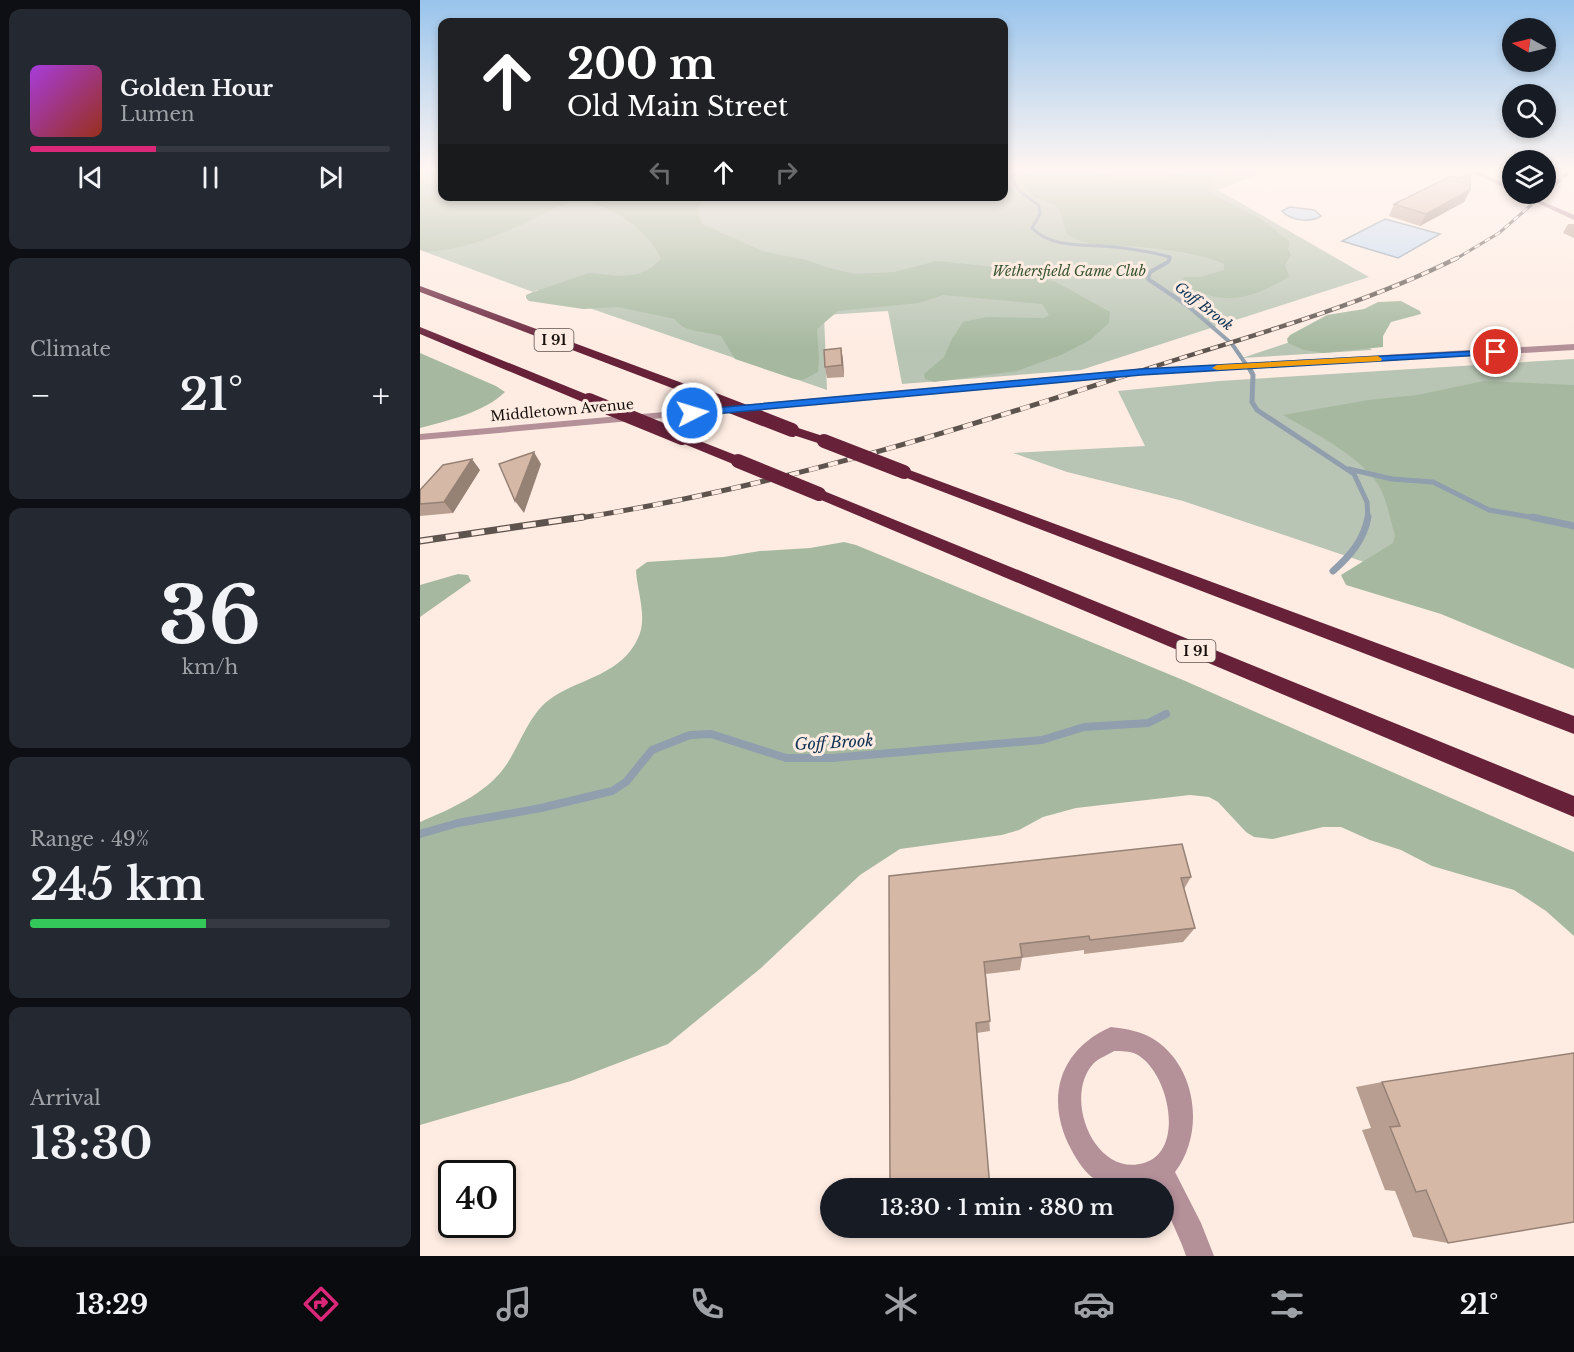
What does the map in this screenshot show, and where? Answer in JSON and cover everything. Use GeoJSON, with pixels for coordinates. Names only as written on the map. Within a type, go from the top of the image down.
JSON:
{"type":"FeatureCollection","features":[{"type":"Feature","properties":{"kind":"highway","name":"I 91"},"geometry":{"type":"LineString","coordinates":[[420,289],[1574,725]]}},
{"type":"Feature","properties":{"kind":"highway","name":"I 91"},"geometry":{"type":"LineString","coordinates":[[420,330],[1574,807]]}},
{"type":"Feature","properties":{"kind":"street","name":"Middletown Avenue"},"geometry":{"type":"LineString","coordinates":[[420,437],[1137,372],[1574,347]]}},
{"type":"Feature","properties":{"kind":"street"},"geometry":{"type":"LineString","coordinates":[[1111,1039],[1128,1040],[1145,1047],[1167,1069],[1176,1084],[1182,1107],[1181,1131],[1173,1153],[1161,1170],[1143,1178],[1125,1179],[1106,1172],[1089,1158],[1077,1139],[1070,1116],[1068,1094],[1077,1065],[1095,1045],[1111,1039]]}},
{"type":"Feature","properties":{"kind":"street"},"geometry":{"type":"LineString","coordinates":[[1161,1170],[1192,1232],[1200,1256]]}},
{"type":"Feature","properties":{"kind":"green space","name":"Wethersfield Game Club"},"geometry":{"type":"Polygon","coordinates":[[[420,230],[1287,230],[1369,277],[1081,370],[902,384],[888,311],[824,315],[827,390],[537,290],[533,292],[420,250],[420,230]]]}},
{"type":"Feature","properties":{"kind":"green space"},"geometry":{"type":"Polygon","coordinates":[[[420,230],[509,230],[461,247],[446,250],[420,250],[420,230]]]}},
{"type":"Feature","properties":{"kind":"green space"},"geometry":{"type":"Polygon","coordinates":[[[640,230],[715,230],[765,252],[803,259],[855,274],[894,272],[937,261],[1004,268],[1056,282],[1110,312],[1109,323],[1090,340],[1061,355],[1017,371],[934,382],[925,379],[924,374],[944,357],[963,322],[987,317],[1044,318],[1049,315],[1042,304],[943,295],[919,303],[838,311],[817,329],[818,372],[803,380],[735,359],[721,336],[683,327],[675,319],[618,307],[583,309],[529,301],[526,298],[526,295],[533,292],[589,273],[620,276],[638,274],[651,268],[661,259],[640,230]]]}},
{"type":"Feature","properties":{"kind":"green space"},"geometry":{"type":"Polygon","coordinates":[[[1066,230],[1275,230],[1289,241],[1288,249],[1291,255],[1285,265],[1289,276],[1281,282],[1249,295],[1216,297],[1193,290],[1182,283],[1184,277],[1200,277],[1224,270],[1224,264],[1183,252],[1093,244],[1067,234],[1066,230]]]}},
{"type":"Feature","properties":{"kind":"green space"},"geometry":{"type":"Polygon","coordinates":[[[1401,301],[1420,311],[1421,314],[1391,322],[1383,336],[1383,347],[1323,353],[1304,350],[1288,343],[1287,339],[1290,335],[1327,315],[1364,309],[1378,302],[1401,301]]]}},
{"type":"Feature","properties":{"kind":"green space"},"geometry":{"type":"Polygon","coordinates":[[[1341,325],[1372,350],[1242,358],[1341,325]]]}},
{"type":"Feature","properties":{"kind":"green space"},"geometry":{"type":"Polygon","coordinates":[[[420,353],[505,392],[476,410],[420,428],[420,353]]]}},
{"type":"Feature","properties":{"kind":"green space"},"geometry":{"type":"Polygon","coordinates":[[[1574,359],[1574,633],[1183,501],[1067,472],[1013,453],[1145,446],[1118,391],[1219,381],[1574,359]]]}},
{"type":"Feature","properties":{"kind":"green space"},"geometry":{"type":"Polygon","coordinates":[[[1484,381],[1574,385],[1574,669],[1441,614],[1346,585],[1341,575],[1393,543],[1395,535],[1384,497],[1371,475],[1348,455],[1283,415],[1368,400],[1417,395],[1484,381]]]}},
{"type":"Feature","properties":{"kind":"green space"},"geometry":{"type":"Polygon","coordinates":[[[844,542],[1183,680],[1574,852],[1574,936],[1546,911],[1514,890],[1432,866],[1401,850],[1341,827],[1323,827],[1273,839],[1254,837],[1246,832],[1218,802],[1209,797],[1190,795],[1076,808],[1043,817],[1019,830],[1002,835],[900,849],[860,875],[761,968],[668,1044],[571,1081],[420,1125],[420,822],[466,800],[487,786],[504,768],[531,720],[544,704],[564,690],[612,667],[631,650],[638,638],[642,622],[636,570],[647,562],[723,557],[844,542]]]}},
{"type":"Feature","properties":{"kind":"green space"},"geometry":{"type":"Polygon","coordinates":[[[458,574],[468,575],[471,581],[420,617],[420,585],[458,574]]]}},
{"type":"Feature","properties":{"kind":"water"},"geometry":{"type":"Polygon","coordinates":[[[1364,230],[1424,230],[1440,234],[1398,258],[1342,241],[1364,230]]]}},
{"type":"Feature","properties":{"kind":"building"},"geometry":{"type":"Polygon","coordinates":[[[841,348],[842,365],[825,367],[824,350],[841,348]]]}},
{"type":"Feature","properties":{"kind":"building"},"geometry":{"type":"Polygon","coordinates":[[[534,452],[515,501],[499,464],[534,452]]]}},
{"type":"Feature","properties":{"kind":"building"},"geometry":{"type":"Polygon","coordinates":[[[472,459],[444,502],[420,504],[420,490],[443,465],[472,459]]]}},
{"type":"Feature","properties":{"kind":"building"},"geometry":{"type":"Polygon","coordinates":[[[1182,844],[1191,877],[1181,878],[1195,928],[1090,940],[1089,936],[1020,944],[1022,957],[984,962],[990,1021],[976,1023],[989,1178],[890,1178],[889,876],[1182,844]]]}},
{"type":"Feature","properties":{"kind":"building"},"geometry":{"type":"Polygon","coordinates":[[[1574,1053],[1574,1222],[1448,1243],[1426,1190],[1416,1192],[1390,1127],[1400,1126],[1382,1082],[1574,1053]]]}},
{"type":"Feature","properties":{"kind":"waterway","name":"Goff Brook"},"geometry":{"type":"LineString","coordinates":[[1034,230],[1040,235],[1060,242],[1149,252],[1170,257],[1169,260]]}},
{"type":"Feature","properties":{"kind":"waterway","name":"Goff Brook"},"geometry":{"type":"LineString","coordinates":[[1169,260],[1150,272],[1148,279],[1188,306],[1232,344],[1252,373]]}},
{"type":"Feature","properties":{"kind":"waterway","name":"Goff Brook"},"geometry":{"type":"LineString","coordinates":[[1252,373],[1252,402],[1257,410],[1354,474],[1367,502],[1368,517]]}},
{"type":"Feature","properties":{"kind":"waterway"},"geometry":{"type":"LineString","coordinates":[[1349,469],[1392,479],[1433,482],[1489,510],[1541,519]]}},
{"type":"Feature","properties":{"kind":"waterway","name":"Goff Brook"},"geometry":{"type":"LineString","coordinates":[[1333,571],[1355,547],[1368,517]]}},
{"type":"Feature","properties":{"kind":"waterway"},"geometry":{"type":"LineString","coordinates":[[1532,517],[1574,526]]}},
{"type":"Feature","properties":{"kind":"waterway","name":"Goff Brook"},"geometry":{"type":"LineString","coordinates":[[420,834],[458,823],[541,808],[612,791],[626,782],[652,750],[690,735],[711,734],[786,758],[832,758],[1042,740],[1084,727],[1148,723],[1166,714]]}},
{"type":"Feature","properties":{"kind":"railway"},"geometry":{"type":"LineString","coordinates":[[1454,260],[1503,230]]}},
{"type":"Feature","properties":{"kind":"railway"},"geometry":{"type":"LineString","coordinates":[[1134,373],[1339,307],[1419,276],[1457,258]]}},
{"type":"Feature","properties":{"kind":"railway"},"geometry":{"type":"LineString","coordinates":[[574,519],[718,492],[860,457],[1000,416],[1139,371]]}},
{"type":"Feature","properties":{"kind":"railway"},"geometry":{"type":"LineString","coordinates":[[420,541],[583,517]]}},
{"type":"Feature","properties":{"kind":"slow traffic"},"geometry":{"type":"LineString","coordinates":[[1217,368],[1378,359]]}},
{"type":"Feature","properties":{"kind":"route"},"geometry":{"type":"LineString","coordinates":[[692,413],[1088,376],[1496,352]]}}]}
